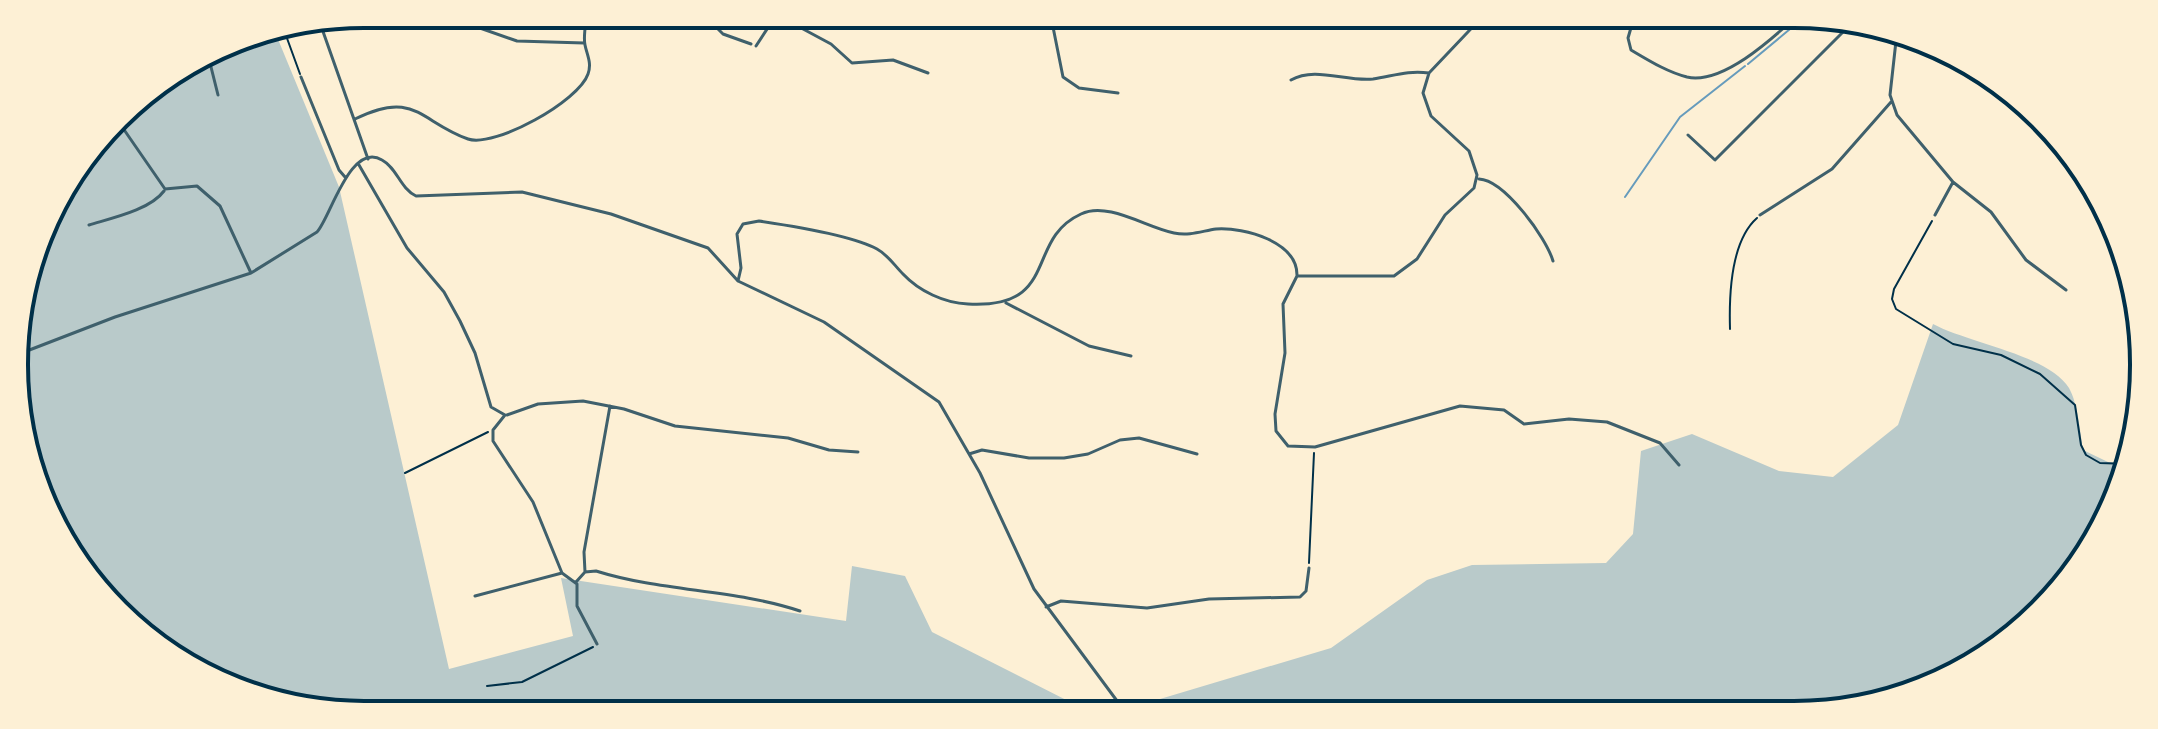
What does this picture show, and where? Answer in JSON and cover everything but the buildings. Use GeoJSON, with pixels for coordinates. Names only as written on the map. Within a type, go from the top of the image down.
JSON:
{"type":"FeatureCollection","features":[{"type":"Feature","properties":{"kind":"street"},"geometry":{"type":"LineString","coordinates":[[480,28],[517,41],[584,43]]}},
{"type":"Feature","properties":{"kind":"street"},"geometry":{"type":"LineString","coordinates":[[355,119],[392,107],[408,108],[472,140],[493,139],[530,123],[584,82],[590,63],[584,43],[586,28]]}},
{"type":"Feature","properties":{"kind":"street"},"geometry":{"type":"LineString","coordinates":[[717,28],[723,34],[751,44]]}},
{"type":"Feature","properties":{"kind":"street"},"geometry":{"type":"LineString","coordinates":[[756,46],[768,28]]}},
{"type":"Feature","properties":{"kind":"street"},"geometry":{"type":"LineString","coordinates":[[802,28],[831,44],[852,63],[893,60],[928,73]]}},
{"type":"Feature","properties":{"kind":"street"},"geometry":{"type":"LineString","coordinates":[[1053,28],[1063,77],[1079,88],[1118,93]]}},
{"type":"Feature","properties":{"kind":"street"},"geometry":{"type":"LineString","coordinates":[[1472,28],[1429,73],[1423,93],[1428,112],[1464,144],[1473,159],[1478,180]]}},
{"type":"Feature","properties":{"kind":"street"},"geometry":{"type":"LineString","coordinates":[[1632,28],[1628,45],[1664,67],[1689,77],[1704,76],[1742,60],[1782,28]]}},
{"type":"Feature","properties":{"kind":"street"},"geometry":{"type":"LineString","coordinates":[[323,31],[368,159]]}},
{"type":"Feature","properties":{"kind":"street"},"geometry":{"type":"LineString","coordinates":[[1688,135],[1715,160],[1843,32]]}},
{"type":"Feature","properties":{"kind":"street"},"geometry":{"type":"LineString","coordinates":[[1896,44],[1891,102],[1897,115],[1953,182],[1991,212],[2026,260],[2066,290]]}},
{"type":"Feature","properties":{"kind":"street"},"geometry":{"type":"LineString","coordinates":[[211,66],[218,95]]}},
{"type":"Feature","properties":{"kind":"street"},"geometry":{"type":"LineString","coordinates":[[1291,80],[1317,74],[1358,79],[1413,71],[1429,73]]}},
{"type":"Feature","properties":{"kind":"street"},"geometry":{"type":"LineString","coordinates":[[301,77],[339,170],[345,177]]}},
{"type":"Feature","properties":{"kind":"street"},"geometry":{"type":"LineString","coordinates":[[1760,215],[1832,169],[1891,102]]}},
{"type":"Feature","properties":{"kind":"street"},"geometry":{"type":"LineString","coordinates":[[124,130],[165,189]]}},
{"type":"Feature","properties":{"kind":"street"},"geometry":{"type":"LineString","coordinates":[[29,350],[115,317],[251,273],[323,226],[345,177],[368,159],[382,159],[416,196],[446,197],[512,191],[611,214],[708,248],[738,281],[821,319],[924,389],[942,407],[969,454],[1025,574],[1117,701]]}},
{"type":"Feature","properties":{"kind":"street"},"geometry":{"type":"LineString","coordinates":[[359,165],[407,248],[444,292],[475,353],[491,407],[505,415]]}},
{"type":"Feature","properties":{"kind":"street"},"geometry":{"type":"LineString","coordinates":[[1297,276],[1394,276],[1417,259],[1445,215],[1467,197],[1482,178],[1508,194],[1549,246],[1553,261]]}},
{"type":"Feature","properties":{"kind":"street"},"geometry":{"type":"LineString","coordinates":[[1935,215],[1953,182]]}},
{"type":"Feature","properties":{"kind":"street"},"geometry":{"type":"LineString","coordinates":[[89,225],[149,202],[165,189],[188,184],[209,194],[227,219],[251,273]]}},
{"type":"Feature","properties":{"kind":"street"},"geometry":{"type":"LineString","coordinates":[[1005,303],[1031,285],[1054,242],[1072,219],[1099,210],[1174,233],[1228,230],[1268,240],[1292,255],[1297,276],[1283,304],[1285,353],[1275,427],[1288,446],[1315,447],[1460,406],[1504,410],[1524,424],[1569,419],[1607,422],[1660,443],[1679,465]]}},
{"type":"Feature","properties":{"kind":"street"},"geometry":{"type":"LineString","coordinates":[[738,281],[741,268],[737,234],[743,224],[759,221],[866,244],[887,256],[915,286],[941,299],[963,304],[1005,303],[1089,346],[1131,356]]}},
{"type":"Feature","properties":{"kind":"street"},"geometry":{"type":"LineString","coordinates":[[576,582],[562,573],[533,502],[493,441],[493,430],[505,415],[538,404],[583,401],[675,426],[788,438],[829,450],[858,452]]}},
{"type":"Feature","properties":{"kind":"street"},"geometry":{"type":"LineString","coordinates":[[585,572],[584,552],[610,406]]}},
{"type":"Feature","properties":{"kind":"street"},"geometry":{"type":"LineString","coordinates":[[969,454],[982,450],[1029,458],[1064,458],[1088,454],[1120,440],[1139,438],[1197,454]]}},
{"type":"Feature","properties":{"kind":"street"},"geometry":{"type":"LineString","coordinates":[[1046,607],[1061,601],[1147,608],[1209,599],[1301,596],[1308,588],[1309,568]]}},
{"type":"Feature","properties":{"kind":"street"},"geometry":{"type":"LineString","coordinates":[[597,644],[577,606],[576,582],[585,572],[596,571],[661,589],[758,598],[800,611]]}},
{"type":"Feature","properties":{"kind":"street"},"geometry":{"type":"LineString","coordinates":[[475,596],[562,573]]}},
{"type":"Feature","properties":{"kind":"path"},"geometry":{"type":"LineString","coordinates":[[286,37],[301,77]]}},
{"type":"Feature","properties":{"kind":"path"},"geometry":{"type":"LineString","coordinates":[[1730,329],[1731,290],[1737,259],[1744,234],[1760,215]]}},
{"type":"Feature","properties":{"kind":"path"},"geometry":{"type":"LineString","coordinates":[[1935,215],[1894,289],[1896,309],[1953,344],[2001,355],[2040,374],[2075,405],[2081,445],[2086,455],[2100,463],[2115,464]]}},
{"type":"Feature","properties":{"kind":"path"},"geometry":{"type":"LineString","coordinates":[[405,473],[493,430]]}},
{"type":"Feature","properties":{"kind":"path"},"geometry":{"type":"LineString","coordinates":[[1309,568],[1315,447]]}},
{"type":"Feature","properties":{"kind":"path"},"geometry":{"type":"LineString","coordinates":[[487,686],[522,682],[597,644]]}},
{"type":"Feature","properties":{"kind":"shaded area"},"geometry":{"type":"Polygon","coordinates":[[[278,39],[339,187],[449,669],[573,636],[561,578],[846,621],[852,566],[905,576],[932,632],[1068,701],[364,701],[321,698],[277,690],[216,666],[160,631],[112,586],[73,533],[46,473],[31,408],[29,342],[39,277],[63,216],[98,160],[143,112],[196,73],[278,39]]]}},
{"type":"Feature","properties":{"kind":"shaded area"},"geometry":{"type":"Polygon","coordinates":[[[1933,324],[2026,358],[2059,377],[2069,388],[2075,402],[2083,450],[2115,463],[2085,533],[2060,569],[2031,602],[1998,631],[1962,656],[1881,690],[1837,698],[1794,701],[1153,701],[1331,648],[1427,580],[1472,565],[1606,563],[1633,534],[1641,451],[1692,434],[1779,471],[1833,477],[1898,425],[1933,324]]]}},
{"type":"Feature","properties":{"kind":"waterway"},"geometry":{"type":"LineString","coordinates":[[1748,64],[1790,29]]}},
{"type":"Feature","properties":{"kind":"waterway"},"geometry":{"type":"LineString","coordinates":[[1625,197],[1680,117],[1745,66]]}}]}
